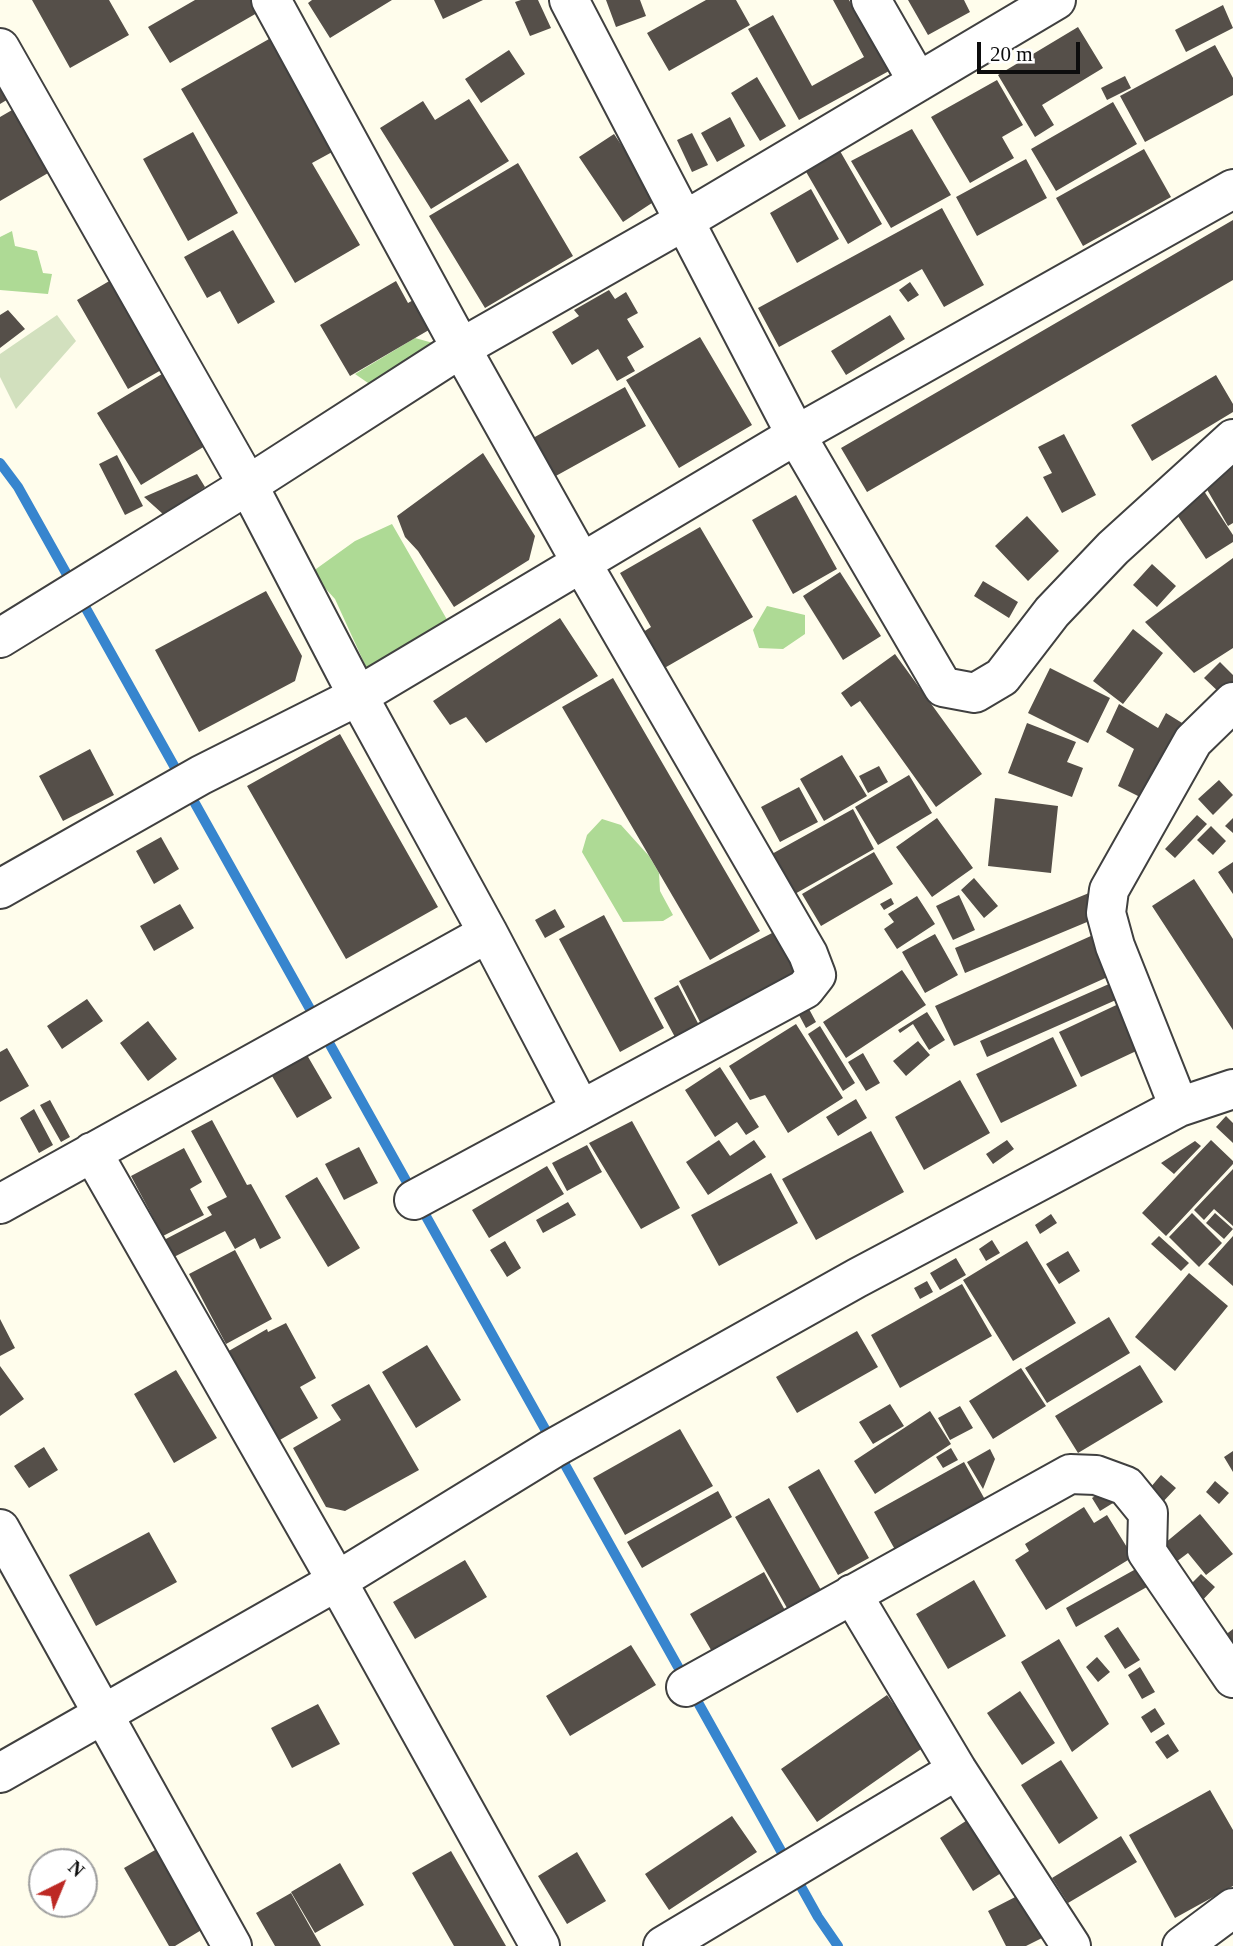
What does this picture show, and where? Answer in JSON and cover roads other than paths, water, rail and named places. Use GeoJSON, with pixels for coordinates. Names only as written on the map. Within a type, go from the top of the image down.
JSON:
{"type":"FeatureCollection","features":[{"type":"Feature","properties":{"kind":"street"},"geometry":{"type":"LineString","coordinates":[[271,0],[461,348],[581,562],[808,954],[816,975],[805,989],[414,1200]]}},
{"type":"Feature","properties":{"kind":"street"},"geometry":{"type":"LineString","coordinates":[[569,0],[796,436],[943,687],[975,693],[1002,677],[1052,612],[1113,548],[1233,439]]}},
{"type":"Feature","properties":{"kind":"street"},"geometry":{"type":"LineString","coordinates":[[871,0],[918,82]]}},
{"type":"Feature","properties":{"kind":"street"},"geometry":{"type":"LineString","coordinates":[[0,638],[248,485],[461,348],[684,221],[1056,0]]}},
{"type":"Feature","properties":{"kind":"street"},"geometry":{"type":"LineString","coordinates":[[0,48],[248,485],[358,696],[581,1110]]}},
{"type":"Feature","properties":{"kind":"street"},"geometry":{"type":"LineString","coordinates":[[0,889],[201,775],[358,696],[796,436],[1233,189]]}},
{"type":"Feature","properties":{"kind":"street"},"geometry":{"type":"LineString","coordinates":[[1179,1107],[1115,946],[1106,912],[1110,890],[1193,741],[1233,702]]}},
{"type":"Feature","properties":{"kind":"street"},"geometry":{"type":"LineString","coordinates":[[0,1204],[488,933]]}},
{"type":"Feature","properties":{"kind":"street"},"geometry":{"type":"LineString","coordinates":[[0,1773],[337,1581],[598,1423],[845,1285],[1179,1107],[1233,1089]]}},
{"type":"Feature","properties":{"kind":"street"},"geometry":{"type":"LineString","coordinates":[[92,1152],[541,1946]]}},
{"type":"Feature","properties":{"kind":"street"},"geometry":{"type":"LineString","coordinates":[[686,1687],[1070,1474],[1096,1475],[1126,1486],[1148,1513],[1147,1552],[1233,1678]]}},
{"type":"Feature","properties":{"kind":"street"},"geometry":{"type":"LineString","coordinates":[[0,1529],[232,1946]]}},
{"type":"Feature","properties":{"kind":"street"},"geometry":{"type":"LineString","coordinates":[[852,1594],[957,1770],[1071,1946]]}},
{"type":"Feature","properties":{"kind":"street"},"geometry":{"type":"LineString","coordinates":[[663,1946],[957,1770]]}},
{"type":"Feature","properties":{"kind":"street"},"geometry":{"type":"LineString","coordinates":[[1182,1946],[1233,1908]]}},
{"type":"Feature","properties":{"kind":"waterway"},"geometry":{"type":"LineString","coordinates":[[0,463],[18,487],[818,1917],[838,1946]]}}]}
